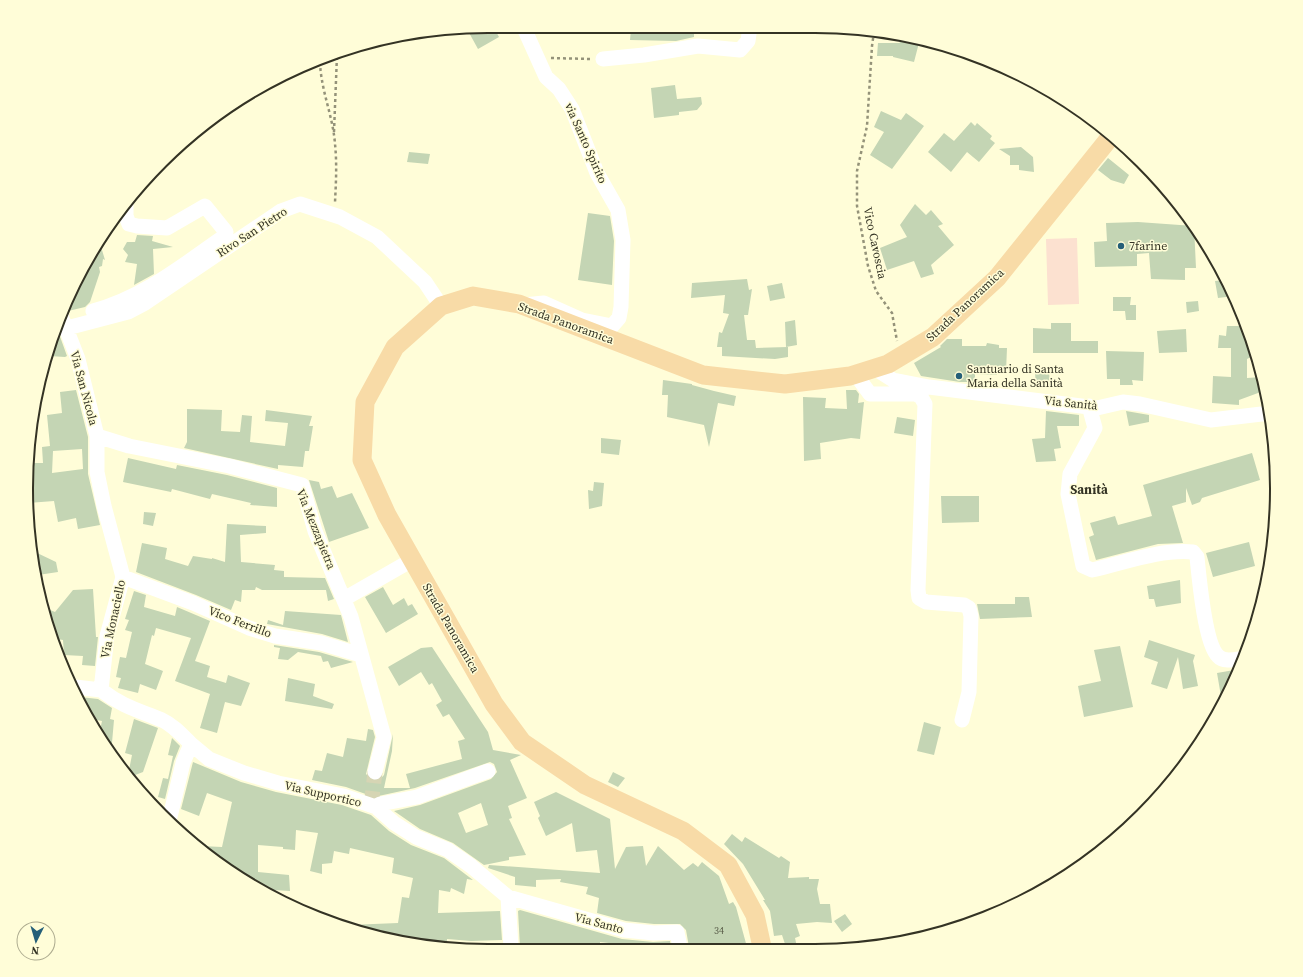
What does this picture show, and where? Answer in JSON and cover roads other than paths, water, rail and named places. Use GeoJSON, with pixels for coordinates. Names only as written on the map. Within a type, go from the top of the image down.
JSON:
{"type":"FeatureCollection","features":[{"type":"Feature","properties":{"kind":"main road","name":"Strada Panoramica"},"geometry":{"type":"LineString","coordinates":[[761,944],[756,915],[728,865],[684,831],[585,785],[522,742],[494,704],[387,515],[362,460],[365,402],[395,347],[441,306],[473,296],[521,305],[703,375],[785,384],[856,375],[888,364],[933,337],[997,278],[1108,140]]}},
{"type":"Feature","properties":{"kind":"street","name":"via Santo Spirito"},"geometry":{"type":"LineString","coordinates":[[521,305],[544,303],[582,320],[612,326],[619,318],[623,240],[618,210],[597,174],[572,109],[559,89],[546,77],[526,33]]}},
{"type":"Feature","properties":{"kind":"street"},"geometry":{"type":"LineString","coordinates":[[602,59],[644,55],[698,46],[740,50],[748,41],[749,33]]}},
{"type":"Feature","properties":{"kind":"street","name":"Rivo San Pietro"},"geometry":{"type":"LineString","coordinates":[[65,322],[128,312],[145,303],[282,211],[300,204],[334,215],[377,237],[425,282],[441,306]]}},
{"type":"Feature","properties":{"kind":"street"},"geometry":{"type":"LineString","coordinates":[[65,322],[110,307],[145,291],[225,236],[226,232],[205,206],[166,228],[129,224],[126,212]]}},
{"type":"Feature","properties":{"kind":"street","name":"Via San Nicola"},"geometry":{"type":"LineString","coordinates":[[64,323],[82,376],[96,436]]}},
{"type":"Feature","properties":{"kind":"street","name":"Via Sanità"},"geometry":{"type":"LineString","coordinates":[[874,368],[893,380],[929,387],[1097,408],[1123,402],[1140,404],[1211,420],[1263,414]]}},
{"type":"Feature","properties":{"kind":"street"},"geometry":{"type":"LineString","coordinates":[[856,375],[870,394],[916,394],[921,397],[925,404],[918,590],[919,598],[926,602],[964,605],[968,608],[971,616],[969,692],[962,720]]}},
{"type":"Feature","properties":{"kind":"street"},"geometry":{"type":"LineString","coordinates":[[1089,406],[1095,428],[1070,474],[1068,494],[1083,566],[1092,570],[1158,554],[1180,551],[1193,552],[1197,557],[1207,631],[1212,646],[1217,656],[1224,660],[1237,659]]}},
{"type":"Feature","properties":{"kind":"street","name":"Via Monaciello"},"geometry":{"type":"LineString","coordinates":[[96,436],[97,472],[104,506],[123,577],[107,636],[101,690]]}},
{"type":"Feature","properties":{"kind":"street","name":"Via Mezzapietra"},"geometry":{"type":"LineString","coordinates":[[96,436],[129,446],[229,466],[302,485],[315,531],[344,599],[362,655],[384,737],[375,772]]}},
{"type":"Feature","properties":{"kind":"street"},"geometry":{"type":"LineString","coordinates":[[344,599],[412,560]]}},
{"type":"Feature","properties":{"kind":"street","name":"Vico Ferrillo"},"geometry":{"type":"LineString","coordinates":[[123,577],[193,603],[249,628],[281,637],[321,643],[362,655]]}},
{"type":"Feature","properties":{"kind":"street"},"geometry":{"type":"LineString","coordinates":[[79,687],[101,690],[117,702],[163,721],[177,730],[191,744],[183,763],[170,814]]}},
{"type":"Feature","properties":{"kind":"street","name":"Via Supportico"},"geometry":{"type":"LineString","coordinates":[[191,744],[210,759],[244,773],[278,783],[344,796],[376,807],[394,823],[416,837],[448,850],[471,866],[508,897]]}},
{"type":"Feature","properties":{"kind":"street"},"geometry":{"type":"LineString","coordinates":[[376,807],[380,804],[417,797],[488,771]]}},
{"type":"Feature","properties":{"kind":"street"},"geometry":{"type":"LineString","coordinates":[[508,897],[511,944]]}},
{"type":"Feature","properties":{"kind":"street","name":"Via Santo"},"geometry":{"type":"LineString","coordinates":[[508,897],[624,930],[677,932],[679,944]]}},
{"type":"Feature","properties":{"kind":"tunnel"},"geometry":{"type":"LineString","coordinates":[[371,806],[375,772]]}},
{"type":"Feature","properties":{"kind":"place","name":"7farine"},"geometry":{"type":"Point","coordinates":[1121,246]}},
{"type":"Feature","properties":{"kind":"place","name":"Santuario di Santa Maria della Sanità"},"geometry":{"type":"Point","coordinates":[959,376]}},
{"type":"Feature","properties":{"kind":"district","name":"Sanità"},"geometry":{"type":"Point","coordinates":[1089,489]}}]}
